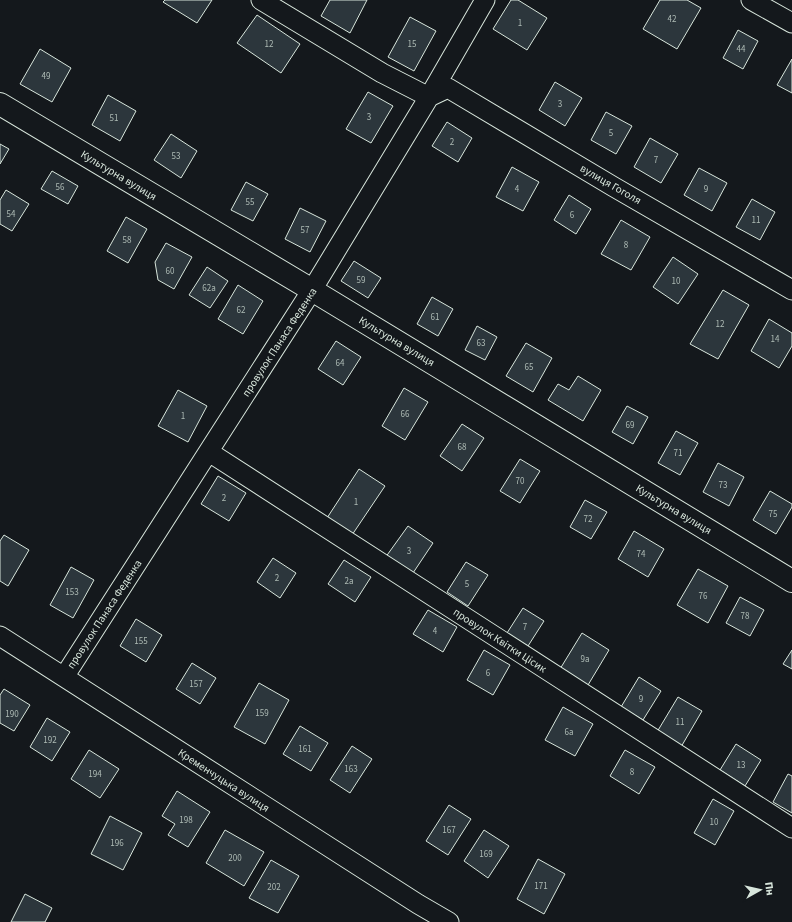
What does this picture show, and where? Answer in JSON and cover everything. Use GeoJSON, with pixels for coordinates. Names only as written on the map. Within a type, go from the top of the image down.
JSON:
{"type":"FeatureCollection","features":[{"type":"Feature","properties":{"kind":"street"},"geometry":{"type":"LineString","coordinates":[[261,0],[382,73],[429,97]]}},
{"type":"Feature","properties":{"kind":"street","name":"провулок Панаса Феденка"},"geometry":{"type":"LineString","coordinates":[[64,677],[312,290],[429,97],[485,0]]}},
{"type":"Feature","properties":{"kind":"street"},"geometry":{"type":"LineString","coordinates":[[751,0],[792,23]]}},
{"type":"Feature","properties":{"kind":"street","name":"вулиця Гоголя"},"geometry":{"type":"LineString","coordinates":[[429,97],[448,88],[614,187],[792,290]]}},
{"type":"Feature","properties":{"kind":"street","name":"Культурна вулиця"},"geometry":{"type":"LineString","coordinates":[[0,104],[312,290],[792,581]]}},
{"type":"Feature","properties":{"kind":"street","name":"провулок Квітки Цісик"},"geometry":{"type":"LineString","coordinates":[[209,452],[792,828]]}},
{"type":"Feature","properties":{"kind":"street","name":"Кременчуцька вулиця"},"geometry":{"type":"LineString","coordinates":[[0,636],[418,904],[449,922]]}},
{"type":"Feature","properties":{"kind":"building"},"geometry":{"type":"Polygon","coordinates":[[[165,0],[212,0],[197,23],[163,2],[165,0]]]}},
{"type":"Feature","properties":{"kind":"building"},"geometry":{"type":"Polygon","coordinates":[[[330,0],[367,0],[350,33],[321,16],[330,0]]]}},
{"type":"Feature","properties":{"kind":"building"},"geometry":{"type":"Polygon","coordinates":[[[511,0],[518,0],[547,18],[527,50],[493,29],[511,0]]]}},
{"type":"Feature","properties":{"kind":"building"},"geometry":{"type":"Polygon","coordinates":[[[660,0],[687,0],[701,8],[677,49],[643,29],[660,0]]]}},
{"type":"Feature","properties":{"kind":"building"},"geometry":{"type":"Polygon","coordinates":[[[257,15],[300,44],[281,73],[237,43],[257,15]]]}},
{"type":"Feature","properties":{"kind":"building"},"geometry":{"type":"Polygon","coordinates":[[[410,17],[436,31],[414,71],[388,57],[410,17]]]}},
{"type":"Feature","properties":{"kind":"building"},"geometry":{"type":"Polygon","coordinates":[[[738,30],[758,41],[743,69],[723,58],[738,30]]]}},
{"type":"Feature","properties":{"kind":"building"},"geometry":{"type":"Polygon","coordinates":[[[40,49],[71,68],[52,102],[20,84],[40,49]]]}},
{"type":"Feature","properties":{"kind":"building"},"geometry":{"type":"Polygon","coordinates":[[[792,59],[792,93],[777,85],[792,59]]]}},
{"type":"Feature","properties":{"kind":"building"},"geometry":{"type":"Polygon","coordinates":[[[555,82],[582,98],[565,126],[539,110],[555,82]]]}},
{"type":"Feature","properties":{"kind":"building"},"geometry":{"type":"Polygon","coordinates":[[[368,92],[393,106],[371,143],[346,129],[368,92]]]}},
{"type":"Feature","properties":{"kind":"building"},"geometry":{"type":"Polygon","coordinates":[[[108,95],[136,111],[120,141],[92,125],[108,95]]]}},
{"type":"Feature","properties":{"kind":"building"},"geometry":{"type":"Polygon","coordinates":[[[606,112],[632,126],[616,154],[591,140],[606,112]]]}},
{"type":"Feature","properties":{"kind":"building"},"geometry":{"type":"Polygon","coordinates":[[[447,122],[472,138],[458,162],[432,146],[447,122]]]}},
{"type":"Feature","properties":{"kind":"building"},"geometry":{"type":"Polygon","coordinates":[[[171,134],[197,151],[181,178],[154,160],[171,134]]]}},
{"type":"Feature","properties":{"kind":"building"},"geometry":{"type":"Polygon","coordinates":[[[650,138],[678,154],[661,183],[634,167],[650,138]]]}},
{"type":"Feature","properties":{"kind":"building"},"geometry":{"type":"Polygon","coordinates":[[[0,144],[9,149],[0,164],[0,144]]]}},
{"type":"Feature","properties":{"kind":"building"},"geometry":{"type":"Polygon","coordinates":[[[512,167],[539,182],[523,211],[496,197],[512,167]]]}},
{"type":"Feature","properties":{"kind":"building"},"geometry":{"type":"Polygon","coordinates":[[[699,168],[727,183],[712,211],[684,195],[699,168]]]}},
{"type":"Feature","properties":{"kind":"building"},"geometry":{"type":"Polygon","coordinates":[[[52,171],[78,186],[68,204],[41,189],[52,171]]]}},
{"type":"Feature","properties":{"kind":"building"},"geometry":{"type":"Polygon","coordinates":[[[246,182],[268,194],[253,221],[231,210],[246,182]]]}},
{"type":"Feature","properties":{"kind":"building"},"geometry":{"type":"Polygon","coordinates":[[[6,190],[29,204],[12,231],[0,224],[0,200],[6,190]]]}},
{"type":"Feature","properties":{"kind":"building"},"geometry":{"type":"Polygon","coordinates":[[[569,195],[591,209],[576,234],[554,220],[569,195]]]}},
{"type":"Feature","properties":{"kind":"building"},"geometry":{"type":"Polygon","coordinates":[[[752,199],[775,212],[760,240],[736,227],[752,199]]]}},
{"type":"Feature","properties":{"kind":"building"},"geometry":{"type":"Polygon","coordinates":[[[300,208],[326,221],[310,252],[285,239],[300,208]]]}},
{"type":"Feature","properties":{"kind":"building"},"geometry":{"type":"Polygon","coordinates":[[[126,217],[147,229],[128,263],[107,251],[126,217]]]}},
{"type":"Feature","properties":{"kind":"building"},"geometry":{"type":"Polygon","coordinates":[[[621,220],[650,237],[631,270],[601,254],[621,220]]]}},
{"type":"Feature","properties":{"kind":"building"},"geometry":{"type":"Polygon","coordinates":[[[166,243],[192,257],[174,289],[158,280],[155,262],[166,243]]]}},
{"type":"Feature","properties":{"kind":"building"},"geometry":{"type":"Polygon","coordinates":[[[673,257],[698,274],[678,304],[653,287],[673,257]]]}},
{"type":"Feature","properties":{"kind":"building"},"geometry":{"type":"Polygon","coordinates":[[[354,261],[381,278],[368,298],[341,281],[354,261]]]}},
{"type":"Feature","properties":{"kind":"building"},"geometry":{"type":"Polygon","coordinates":[[[207,267],[228,281],[210,308],[189,295],[207,267]]]}},
{"type":"Feature","properties":{"kind":"building"},"geometry":{"type":"Polygon","coordinates":[[[238,285],[263,301],[243,334],[218,319],[238,285]]]}},
{"type":"Feature","properties":{"kind":"building"},"geometry":{"type":"Polygon","coordinates":[[[723,290],[749,305],[718,359],[690,344],[723,290]]]}},
{"type":"Feature","properties":{"kind":"building"},"geometry":{"type":"Polygon","coordinates":[[[432,297],[453,309],[438,336],[417,324],[432,297]]]}},
{"type":"Feature","properties":{"kind":"building"},"geometry":{"type":"Polygon","coordinates":[[[769,319],[792,333],[792,346],[779,368],[751,351],[769,319]]]}},
{"type":"Feature","properties":{"kind":"building"},"geometry":{"type":"Polygon","coordinates":[[[477,326],[497,337],[485,360],[465,350],[477,326]]]}},
{"type":"Feature","properties":{"kind":"building"},"geometry":{"type":"Polygon","coordinates":[[[336,341],[361,357],[343,385],[318,369],[336,341]]]}},
{"type":"Feature","properties":{"kind":"building"},"geometry":{"type":"Polygon","coordinates":[[[526,343],[552,358],[533,392],[506,376],[526,343]]]}},
{"type":"Feature","properties":{"kind":"building"},"geometry":{"type":"Polygon","coordinates":[[[578,376],[601,390],[583,421],[548,400],[558,384],[569,390],[578,376]]]}},
{"type":"Feature","properties":{"kind":"building"},"geometry":{"type":"Polygon","coordinates":[[[404,388],[428,402],[405,440],[382,426],[404,388]]]}},
{"type":"Feature","properties":{"kind":"building"},"geometry":{"type":"Polygon","coordinates":[[[178,390],[207,406],[188,442],[158,426],[178,390]]]}},
{"type":"Feature","properties":{"kind":"building"},"geometry":{"type":"Polygon","coordinates":[[[627,406],[648,417],[633,444],[612,432],[627,406]]]}},
{"type":"Feature","properties":{"kind":"building"},"geometry":{"type":"Polygon","coordinates":[[[462,424],[484,438],[462,471],[440,456],[462,424]]]}},
{"type":"Feature","properties":{"kind":"building"},"geometry":{"type":"Polygon","coordinates":[[[676,431],[698,443],[680,475],[658,463],[676,431]]]}},
{"type":"Feature","properties":{"kind":"building"},"geometry":{"type":"Polygon","coordinates":[[[520,459],[540,471],[520,503],[500,491],[520,459]]]}},
{"type":"Feature","properties":{"kind":"building"},"geometry":{"type":"Polygon","coordinates":[[[718,463],[744,477],[729,506],[703,492],[718,463]]]}},
{"type":"Feature","properties":{"kind":"building"},"geometry":{"type":"Polygon","coordinates":[[[359,469],[385,486],[352,535],[327,518],[359,469]]]}},
{"type":"Feature","properties":{"kind":"building"},"geometry":{"type":"Polygon","coordinates":[[[218,476],[246,493],[229,521],[201,504],[218,476]]]}},
{"type":"Feature","properties":{"kind":"building"},"geometry":{"type":"Polygon","coordinates":[[[770,491],[792,504],[792,507],[776,534],[753,520],[770,491]]]}},
{"type":"Feature","properties":{"kind":"building"},"geometry":{"type":"Polygon","coordinates":[[[585,500],[607,512],[591,539],[570,527],[585,500]]]}},
{"type":"Feature","properties":{"kind":"building"},"geometry":{"type":"Polygon","coordinates":[[[408,526],[433,543],[411,576],[385,558],[408,526]]]}},
{"type":"Feature","properties":{"kind":"building"},"geometry":{"type":"Polygon","coordinates":[[[634,531],[664,549],[648,577],[618,559],[634,531]]]}},
{"type":"Feature","properties":{"kind":"building"},"geometry":{"type":"Polygon","coordinates":[[[4,535],[29,550],[8,586],[0,581],[0,541],[4,535]]]}},
{"type":"Feature","properties":{"kind":"building"},"geometry":{"type":"Polygon","coordinates":[[[273,558],[296,573],[280,598],[257,582],[273,558]]]}},
{"type":"Feature","properties":{"kind":"building"},"geometry":{"type":"Polygon","coordinates":[[[344,560],[371,577],[355,602],[328,584],[344,560]]]}},
{"type":"Feature","properties":{"kind":"building"},"geometry":{"type":"Polygon","coordinates":[[[466,562],[488,575],[468,606],[447,592],[466,562]]]}},
{"type":"Feature","properties":{"kind":"building"},"geometry":{"type":"Polygon","coordinates":[[[71,567],[94,580],[73,618],[50,605],[71,567]]]}},
{"type":"Feature","properties":{"kind":"building"},"geometry":{"type":"Polygon","coordinates":[[[698,569],[728,586],[708,623],[677,605],[698,569]]]}},
{"type":"Feature","properties":{"kind":"building"},"geometry":{"type":"Polygon","coordinates":[[[740,597],[764,610],[750,636],[726,623],[740,597]]]}},
{"type":"Feature","properties":{"kind":"building"},"geometry":{"type":"Polygon","coordinates":[[[523,608],[544,621],[528,646],[507,633],[523,608]]]}},
{"type":"Feature","properties":{"kind":"building"},"geometry":{"type":"Polygon","coordinates":[[[428,610],[457,627],[443,652],[413,634],[428,610]]]}},
{"type":"Feature","properties":{"kind":"building"},"geometry":{"type":"Polygon","coordinates":[[[136,619],[162,635],[146,662],[120,646],[136,619]]]}},
{"type":"Feature","properties":{"kind":"building"},"geometry":{"type":"Polygon","coordinates":[[[582,633],[609,650],[588,685],[560,669],[582,633]]]}},
{"type":"Feature","properties":{"kind":"building"},"geometry":{"type":"Polygon","coordinates":[[[484,650],[510,665],[493,695],[467,680],[484,650]]]}},
{"type":"Feature","properties":{"kind":"building"},"geometry":{"type":"Polygon","coordinates":[[[792,650],[792,669],[783,664],[792,650]]]}},
{"type":"Feature","properties":{"kind":"building"},"geometry":{"type":"Polygon","coordinates":[[[192,663],[216,678],[200,704],[176,689],[192,663]]]}},
{"type":"Feature","properties":{"kind":"building"},"geometry":{"type":"Polygon","coordinates":[[[639,677],[661,691],[643,720],[621,707],[639,677]]]}},
{"type":"Feature","properties":{"kind":"building"},"geometry":{"type":"Polygon","coordinates":[[[259,683],[289,700],[265,744],[234,727],[259,683]]]}},
{"type":"Feature","properties":{"kind":"building"},"geometry":{"type":"Polygon","coordinates":[[[4,689],[30,705],[14,731],[0,723],[0,695],[4,689]]]}},
{"type":"Feature","properties":{"kind":"building"},"geometry":{"type":"Polygon","coordinates":[[[678,697],[702,711],[681,747],[657,732],[678,697]]]}},
{"type":"Feature","properties":{"kind":"building"},"geometry":{"type":"Polygon","coordinates":[[[563,707],[593,724],[575,756],[545,740],[563,707]]]}},
{"type":"Feature","properties":{"kind":"building"},"geometry":{"type":"Polygon","coordinates":[[[47,718],[70,732],[52,761],[30,747],[47,718]]]}},
{"type":"Feature","properties":{"kind":"building"},"geometry":{"type":"Polygon","coordinates":[[[300,726],[328,743],[311,771],[283,754],[300,726]]]}},
{"type":"Feature","properties":{"kind":"building"},"geometry":{"type":"Polygon","coordinates":[[[736,744],[761,760],[745,786],[720,770],[736,744]]]}},
{"type":"Feature","properties":{"kind":"building"},"geometry":{"type":"Polygon","coordinates":[[[352,746],[372,759],[350,793],[330,780],[352,746]]]}},
{"type":"Feature","properties":{"kind":"building"},"geometry":{"type":"Polygon","coordinates":[[[89,750],[119,769],[100,798],[71,779],[89,750]]]}},
{"type":"Feature","properties":{"kind":"building"},"geometry":{"type":"Polygon","coordinates":[[[625,750],[655,767],[639,794],[610,776],[625,750]]]}},
{"type":"Feature","properties":{"kind":"building"},"geometry":{"type":"Polygon","coordinates":[[[788,774],[792,776],[792,813],[773,802],[788,774]]]}},
{"type":"Feature","properties":{"kind":"building"},"geometry":{"type":"Polygon","coordinates":[[[177,791],[210,812],[188,847],[168,835],[175,824],[162,816],[177,791]]]}},
{"type":"Feature","properties":{"kind":"building"},"geometry":{"type":"Polygon","coordinates":[[[713,799],[734,811],[715,845],[694,833],[713,799]]]}},
{"type":"Feature","properties":{"kind":"building"},"geometry":{"type":"Polygon","coordinates":[[[449,805],[471,819],[448,855],[426,841],[449,805]]]}},
{"type":"Feature","properties":{"kind":"building"},"geometry":{"type":"Polygon","coordinates":[[[110,816],[142,833],[123,870],[91,854],[110,816]]]}},
{"type":"Feature","properties":{"kind":"building"},"geometry":{"type":"Polygon","coordinates":[[[225,830],[264,852],[244,886],[206,863],[225,830]]]}},
{"type":"Feature","properties":{"kind":"building"},"geometry":{"type":"Polygon","coordinates":[[[484,830],[509,846],[488,878],[464,861],[484,830]]]}},
{"type":"Feature","properties":{"kind":"building"},"geometry":{"type":"Polygon","coordinates":[[[538,859],[565,874],[544,914],[517,899],[538,859]]]}},
{"type":"Feature","properties":{"kind":"building"},"geometry":{"type":"Polygon","coordinates":[[[271,860],[299,876],[278,913],[249,898],[271,860]]]}},
{"type":"Feature","properties":{"kind":"building"},"geometry":{"type":"Polygon","coordinates":[[[25,894],[52,908],[45,922],[11,922],[25,894]]]}}]}
